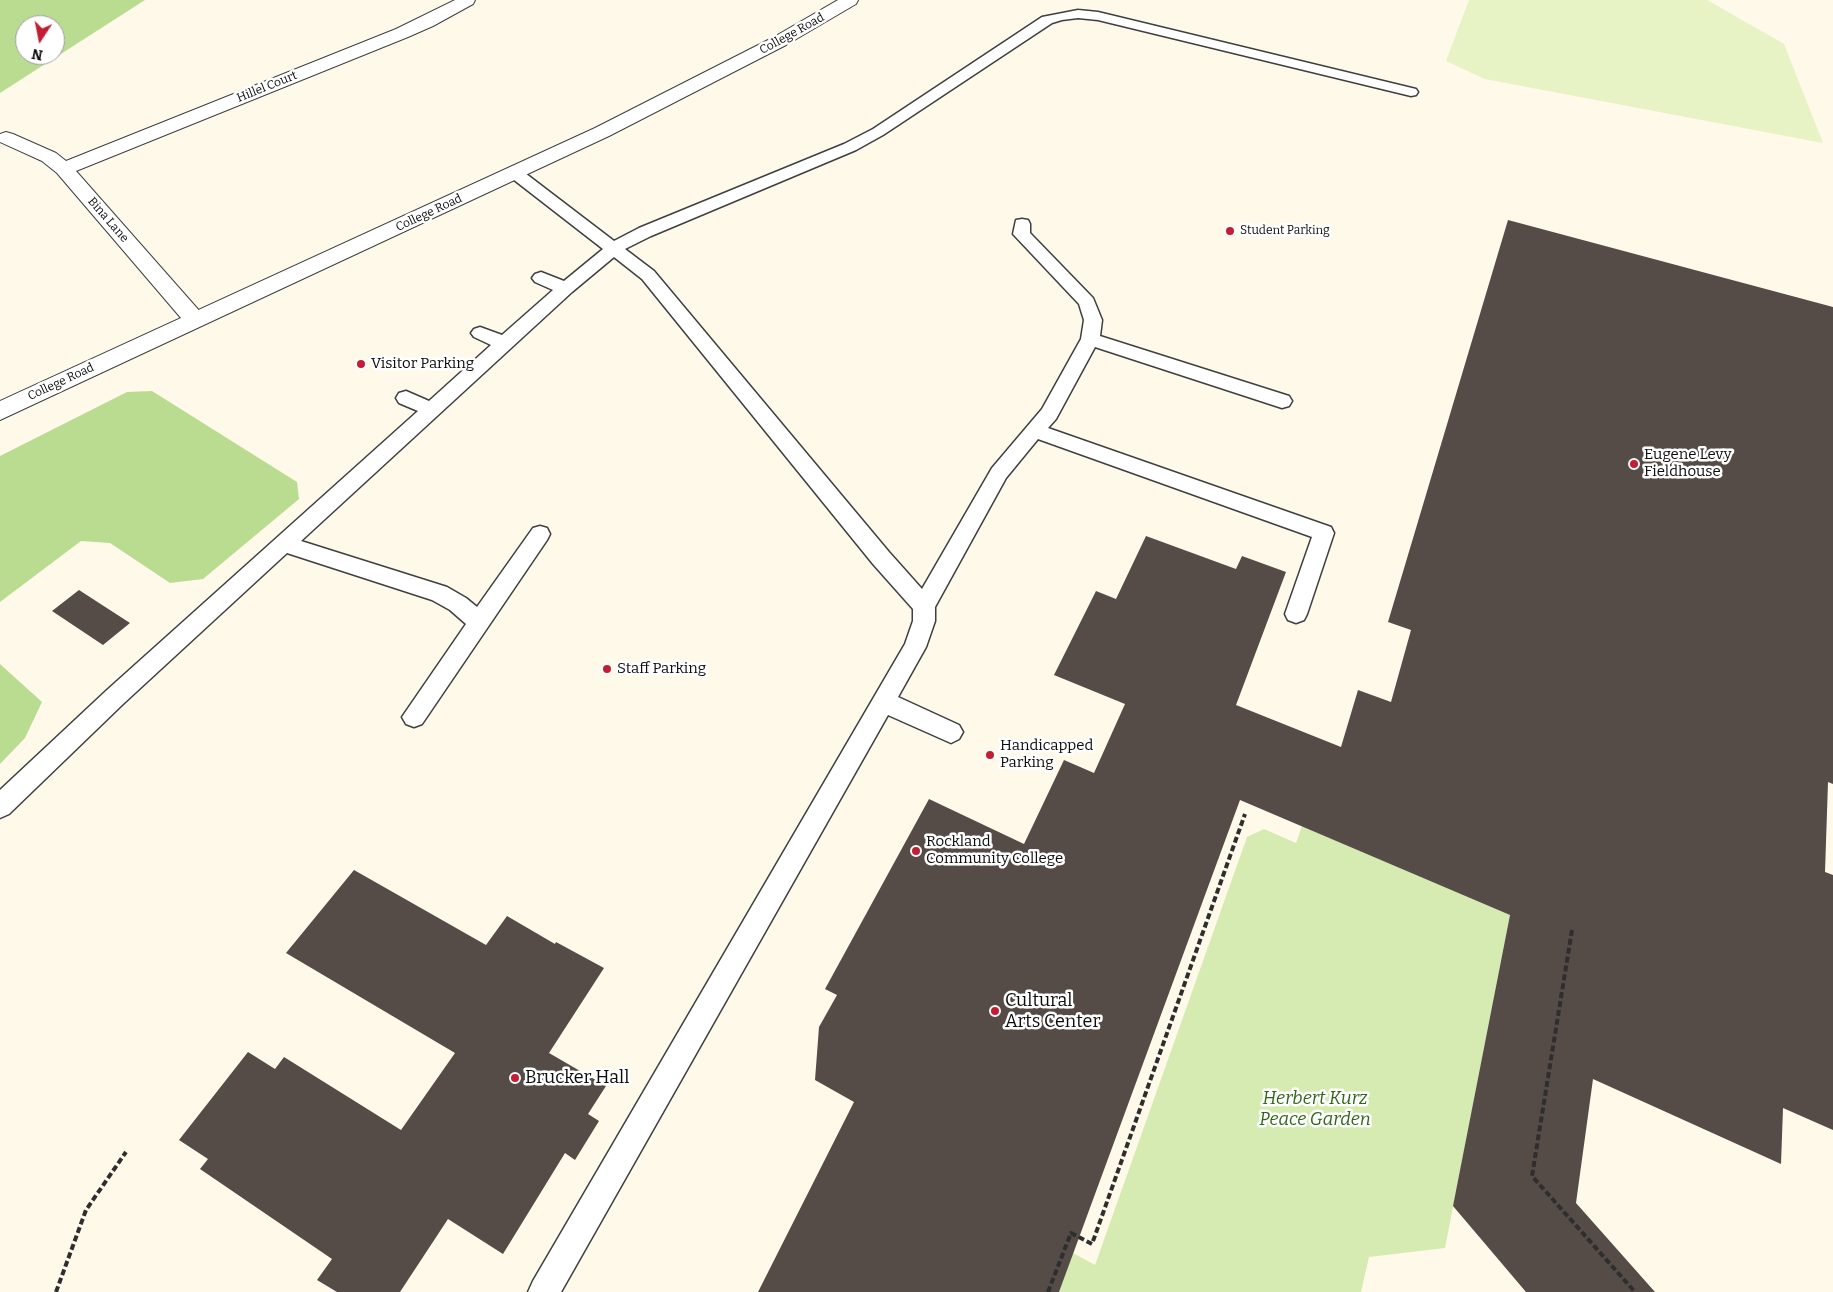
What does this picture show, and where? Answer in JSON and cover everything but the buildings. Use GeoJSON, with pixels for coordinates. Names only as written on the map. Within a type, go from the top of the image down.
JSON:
{"type":"FeatureCollection","features":[{"type":"Feature","properties":{"kind":"street","name":"Hillel Court"},"geometry":{"type":"LineString","coordinates":[[64,169],[402,33],[427,22],[466,0]]}},
{"type":"Feature","properties":{"kind":"street","name":"College Road"},"geometry":{"type":"LineString","coordinates":[[0,411],[515,173],[726,70],[850,0]]}},
{"type":"Feature","properties":{"kind":"street","name":"Bina Lane"},"geometry":{"type":"LineString","coordinates":[[6,138],[49,157],[64,169],[195,320]]}},
{"type":"Feature","properties":{"kind":"lane"},"geometry":{"type":"LineString","coordinates":[[0,806],[115,697],[566,288],[614,248],[645,232],[850,148],[892,123],[1047,20],[1061,16],[1098,16],[1411,92]]}},
{"type":"Feature","properties":{"kind":"lane"},"geometry":{"type":"LineString","coordinates":[[515,173],[648,275],[881,558],[924,606]]}},
{"type":"Feature","properties":{"kind":"lane"},"geometry":{"type":"LineString","coordinates":[[544,1292],[884,702],[921,634],[924,606],[999,474],[1049,414],[1090,339],[1093,320],[1088,302],[1021,234],[1022,224]]}},
{"type":"Feature","properties":{"kind":"lane"},"geometry":{"type":"LineString","coordinates":[[541,278],[566,288]]}},
{"type":"Feature","properties":{"kind":"lane"},"geometry":{"type":"LineString","coordinates":[[480,333],[505,344]]}},
{"type":"Feature","properties":{"kind":"lane"},"geometry":{"type":"LineString","coordinates":[[1090,339],[1282,401]]}},
{"type":"Feature","properties":{"kind":"lane"},"geometry":{"type":"LineString","coordinates":[[406,398],[432,410]]}},
{"type":"Feature","properties":{"kind":"lane"},"geometry":{"type":"LineString","coordinates":[[1034,430],[1324,533],[1296,614]]}},
{"type":"Feature","properties":{"kind":"lane"},"geometry":{"type":"LineString","coordinates":[[414,717],[540,534]]}},
{"type":"Feature","properties":{"kind":"lane"},"geometry":{"type":"LineString","coordinates":[[284,544],[439,593],[458,604],[479,622]]}},
{"type":"Feature","properties":{"kind":"lane"},"geometry":{"type":"LineString","coordinates":[[884,702],[951,732]]}},
{"type":"Feature","properties":{"kind":"path"},"geometry":{"type":"LineString","coordinates":[[1048,1292],[1070,1232],[1092,1244],[1246,814]]}},
{"type":"Feature","properties":{"kind":"path"},"geometry":{"type":"LineString","coordinates":[[1572,930],[1532,1176],[1635,1292]]}},
{"type":"Feature","properties":{"kind":"path"},"geometry":{"type":"LineString","coordinates":[[56,1292],[86,1210],[126,1152]]}},
{"type":"Feature","properties":{"kind":"green space"},"geometry":{"type":"Polygon","coordinates":[[[0,0],[145,0],[65,51],[65,15],[15,15],[15,65],[44,65],[0,93],[0,0]]]}},
{"type":"Feature","properties":{"kind":"green space"},"geometry":{"type":"Polygon","coordinates":[[[1469,0],[1707,0],[1784,44],[1823,143],[1485,79],[1446,61],[1469,0]]]}},
{"type":"Feature","properties":{"kind":"green space"},"geometry":{"type":"Polygon","coordinates":[[[152,391],[297,482],[299,499],[203,579],[170,583],[110,543],[81,541],[0,602],[0,456],[127,392],[152,391]]]}},
{"type":"Feature","properties":{"kind":"green space"},"geometry":{"type":"Polygon","coordinates":[[[0,664],[42,702],[25,738],[0,764],[0,664]]]}},
{"type":"Feature","properties":{"kind":"green space","name":"Herbert Kurz Peace Garden"},"geometry":{"type":"Polygon","coordinates":[[[1302,826],[1510,915],[1445,1248],[1369,1257],[1361,1292],[1059,1292],[1073,1253],[1095,1265],[1247,837],[1264,829],[1296,843],[1302,826]]]}},
{"type":"Feature","properties":{"kind":"place","name":"Student Parking"},"geometry":{"type":"Point","coordinates":[1230,231]}},
{"type":"Feature","properties":{"kind":"place","name":"Visitor Parking"},"geometry":{"type":"Point","coordinates":[361,364]}},
{"type":"Feature","properties":{"kind":"place","name":"Eugene Levy Fieldhouse"},"geometry":{"type":"Point","coordinates":[1634,464]}},
{"type":"Feature","properties":{"kind":"place","name":"Staff Parking"},"geometry":{"type":"Point","coordinates":[607,669]}},
{"type":"Feature","properties":{"kind":"place","name":"Handicapped Parking"},"geometry":{"type":"Point","coordinates":[990,755]}},
{"type":"Feature","properties":{"kind":"place","name":"Rockland Community College"},"geometry":{"type":"Point","coordinates":[916,851]}},
{"type":"Feature","properties":{"kind":"place","name":"Cultural Arts Center"},"geometry":{"type":"Point","coordinates":[995,1011]}},
{"type":"Feature","properties":{"kind":"place","name":"Brucker Hall"},"geometry":{"type":"Point","coordinates":[515,1078]}}]}
